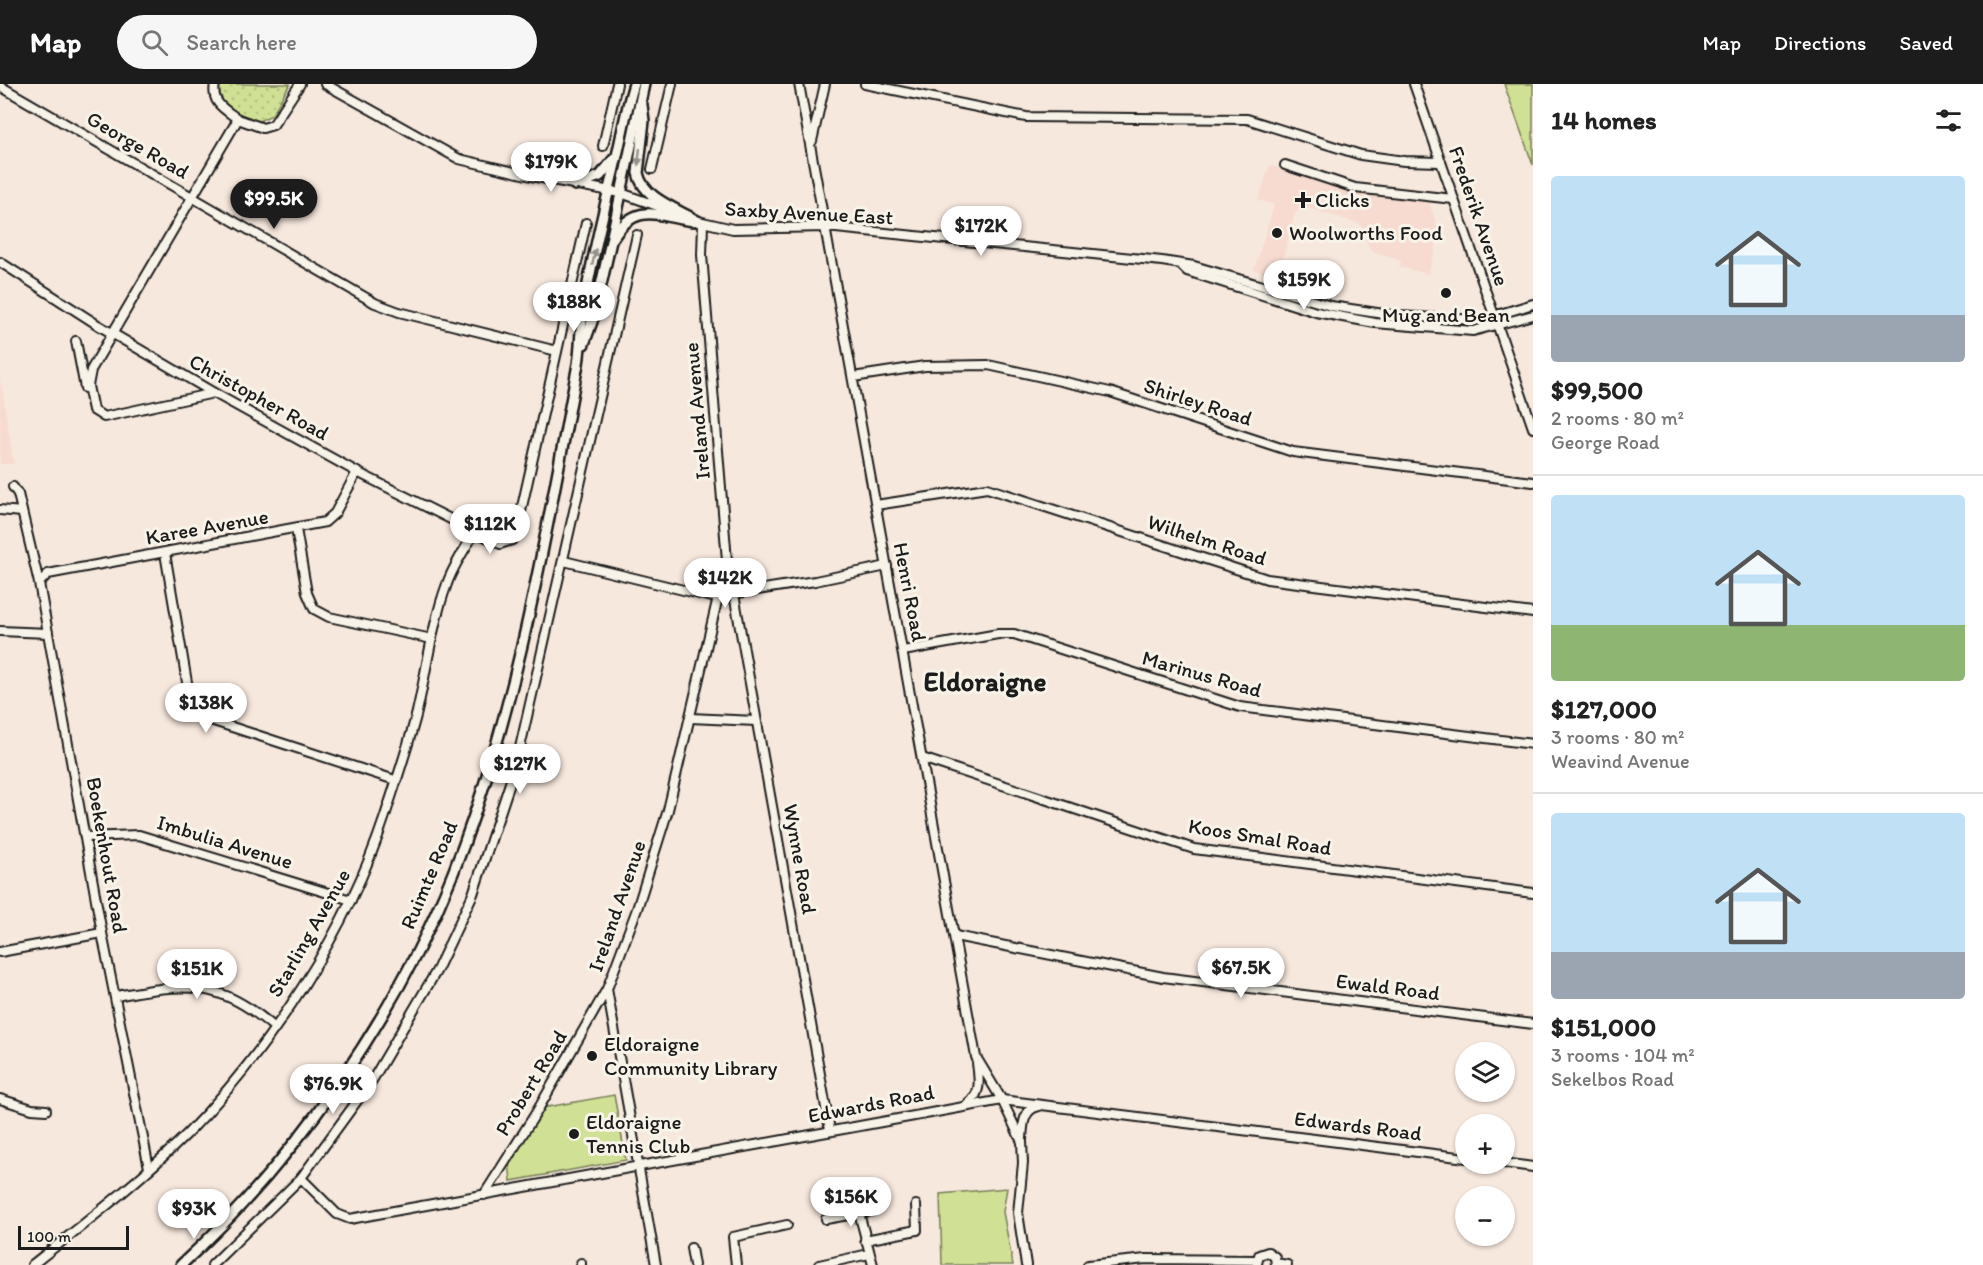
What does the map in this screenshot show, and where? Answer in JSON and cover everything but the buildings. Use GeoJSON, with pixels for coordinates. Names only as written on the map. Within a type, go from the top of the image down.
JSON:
{"type":"FeatureCollection","features":[{"type":"Feature","properties":{"kind":"main road","name":"Ruimte Road"},"geometry":{"type":"LineString","coordinates":[[579,358],[582,314],[634,84]]}},
{"type":"Feature","properties":{"kind":"main road","name":"Ruimte Road"},"geometry":{"type":"LineString","coordinates":[[181,1265],[218,1230],[306,1130],[395,992],[453,874],[480,799],[510,690],[579,358],[594,315],[644,84]]}},
{"type":"Feature","properties":{"kind":"main road"},"geometry":{"type":"LineString","coordinates":[[641,99],[644,121],[638,173],[641,184],[650,194],[701,223]]}},
{"type":"Feature","properties":{"kind":"main road"},"geometry":{"type":"LineString","coordinates":[[575,185],[602,175],[612,164],[619,148]]}},
{"type":"Feature","properties":{"kind":"main road"},"geometry":{"type":"LineString","coordinates":[[611,242],[626,221],[640,213],[653,212],[701,223]]}},
{"type":"Feature","properties":{"kind":"main road"},"geometry":{"type":"LineString","coordinates":[[190,1265],[218,1230]]}},
{"type":"Feature","properties":{"kind":"street"},"geometry":{"type":"LineString","coordinates":[[214,84],[213,94],[217,104],[238,119],[263,128],[273,124],[300,84]]}},
{"type":"Feature","properties":{"kind":"street","name":"Saxby Avenue East"},"geometry":{"type":"LineString","coordinates":[[325,84],[459,159],[621,193],[701,223],[750,230],[826,227],[1180,264],[1348,309],[1451,320],[1480,320],[1533,304]]}},
{"type":"Feature","properties":{"kind":"street"},"geometry":{"type":"LineString","coordinates":[[603,146],[617,84]]}},
{"type":"Feature","properties":{"kind":"street"},"geometry":{"type":"LineString","coordinates":[[652,169],[672,84]]}},
{"type":"Feature","properties":{"kind":"street","name":"Henri Road"},"geometry":{"type":"LineString","coordinates":[[799,84],[956,936],[976,1057],[1002,1100],[1022,1142]]}},
{"type":"Feature","properties":{"kind":"street"},"geometry":{"type":"LineString","coordinates":[[811,146],[825,84]]}},
{"type":"Feature","properties":{"kind":"street"},"geometry":{"type":"LineString","coordinates":[[865,84],[1026,117],[1247,119],[1361,155],[1404,161],[1441,162]]}},
{"type":"Feature","properties":{"kind":"street","name":"Frederik Avenue"},"geometry":{"type":"LineString","coordinates":[[1414,84],[1533,428]]}},
{"type":"Feature","properties":{"kind":"street","name":"George Road"},"geometry":{"type":"LineString","coordinates":[[0,86],[386,308],[557,351]]}},
{"type":"Feature","properties":{"kind":"street"},"geometry":{"type":"LineString","coordinates":[[89,401],[88,386],[91,370],[238,119]]}},
{"type":"Feature","properties":{"kind":"street"},"geometry":{"type":"LineString","coordinates":[[1285,165],[1355,188],[1453,199]]}},
{"type":"Feature","properties":{"kind":"street"},"geometry":{"type":"LineString","coordinates":[[557,351],[586,222]]}},
{"type":"Feature","properties":{"kind":"street","name":"Ireland Avenue"},"geometry":{"type":"LineString","coordinates":[[656,1265],[607,988],[637,909],[668,810],[690,718],[726,596],[728,573],[701,223]]}},
{"type":"Feature","properties":{"kind":"street"},"geometry":{"type":"LineString","coordinates":[[212,1265],[302,1178],[373,1079],[413,1015],[473,894],[516,765],[564,561],[636,234]]}},
{"type":"Feature","properties":{"kind":"street","name":"Christopher Road"},"geometry":{"type":"LineString","coordinates":[[0,262],[214,393],[357,472],[496,543],[510,542],[517,529],[557,351]]}},
{"type":"Feature","properties":{"kind":"street","name":"Saxby Avenue East"},"geometry":{"type":"LineString","coordinates":[[1180,264],[1195,273],[1336,317],[1456,332],[1473,331],[1533,315]]}},
{"type":"Feature","properties":{"kind":"street"},"geometry":{"type":"LineString","coordinates":[[76,341],[89,401],[96,414],[108,416],[214,393]]}},
{"type":"Feature","properties":{"kind":"street","name":"Shirley Road"},"geometry":{"type":"LineString","coordinates":[[853,377],[925,366],[988,365],[1110,392],[1293,452],[1533,482]]}},
{"type":"Feature","properties":{"kind":"street","name":"Karee Avenue"},"geometry":{"type":"LineString","coordinates":[[39,582],[48,574],[325,522],[332,518],[357,472]]}},
{"type":"Feature","properties":{"kind":"street","name":"Boekenhout Road"},"geometry":{"type":"LineString","coordinates":[[13,487],[18,494],[39,582],[143,1152],[149,1168]]}},
{"type":"Feature","properties":{"kind":"street","name":"Wilhelm Road"},"geometry":{"type":"LineString","coordinates":[[876,505],[978,487],[987,488],[1267,579],[1533,613]]}},
{"type":"Feature","properties":{"kind":"street"},"geometry":{"type":"LineString","coordinates":[[0,510],[22,512]]}},
{"type":"Feature","properties":{"kind":"street"},"geometry":{"type":"LineString","coordinates":[[296,529],[307,593],[314,609],[329,617],[432,639]]}},
{"type":"Feature","properties":{"kind":"street","name":"Starling Avenue"},"geometry":{"type":"LineString","coordinates":[[32,1265],[149,1168],[188,1132],[226,1091],[275,1028],[351,900],[376,843],[416,713],[447,582],[475,532]]}},
{"type":"Feature","properties":{"kind":"street"},"geometry":{"type":"LineString","coordinates":[[165,553],[190,700],[198,716],[395,780]]}},
{"type":"Feature","properties":{"kind":"street"},"geometry":{"type":"LineString","coordinates":[[564,561],[701,595],[726,596],[887,566]]}},
{"type":"Feature","properties":{"kind":"street","name":"Wynne Road"},"geometry":{"type":"LineString","coordinates":[[726,596],[756,721],[830,1130]]}},
{"type":"Feature","properties":{"kind":"street"},"geometry":{"type":"LineString","coordinates":[[0,631],[48,633]]}},
{"type":"Feature","properties":{"kind":"street","name":"Marinus Road"},"geometry":{"type":"LineString","coordinates":[[903,651],[998,634],[1014,634],[1240,707],[1533,744]]}},
{"type":"Feature","properties":{"kind":"street"},"geometry":{"type":"LineString","coordinates":[[690,718],[756,721]]}},
{"type":"Feature","properties":{"kind":"street","name":"Koos Smal Road"},"geometry":{"type":"LineString","coordinates":[[922,758],[1194,849],[1533,893]]}},
{"type":"Feature","properties":{"kind":"street","name":"Imbulia Avenue"},"geometry":{"type":"LineString","coordinates":[[86,837],[139,835],[351,900]]}},
{"type":"Feature","properties":{"kind":"street"},"geometry":{"type":"LineString","coordinates":[[0,952],[102,933]]}},
{"type":"Feature","properties":{"kind":"street","name":"Ewald Road"},"geometry":{"type":"LineString","coordinates":[[956,936],[1163,976],[1533,1024]]}},
{"type":"Feature","properties":{"kind":"street"},"geometry":{"type":"LineString","coordinates":[[116,996],[165,987],[200,987],[239,1000],[275,1028]]}},
{"type":"Feature","properties":{"kind":"street","name":"Probert Road"},"geometry":{"type":"LineString","coordinates":[[484,1195],[536,1113],[607,988]]}},
{"type":"Feature","properties":{"kind":"street"},"geometry":{"type":"LineString","coordinates":[[966,1104],[974,1099],[978,1089],[976,1057]]}},
{"type":"Feature","properties":{"kind":"street"},"geometry":{"type":"LineString","coordinates":[[0,1099],[32,1109],[46,1110]]}},
{"type":"Feature","properties":{"kind":"street","name":"Edwards Road"},"geometry":{"type":"LineString","coordinates":[[302,1178],[337,1214],[351,1218],[639,1167],[966,1104],[1002,1100],[1455,1157]]}},
{"type":"Feature","properties":{"kind":"street"},"geometry":{"type":"LineString","coordinates":[[1026,1265],[1018,1214],[1023,1163],[1022,1142],[1026,1115],[1033,1107],[1047,1104]]}},
{"type":"Feature","properties":{"kind":"street"},"geometry":{"type":"LineString","coordinates":[[1515,1165],[1533,1167]]}},
{"type":"Feature","properties":{"kind":"street"},"geometry":{"type":"LineString","coordinates":[[865,1240],[917,1230],[916,1204]]}},
{"type":"Feature","properties":{"kind":"street"},"geometry":{"type":"LineString","coordinates":[[826,1219],[871,1211]]}},
{"type":"Feature","properties":{"kind":"street"},"geometry":{"type":"LineString","coordinates":[[859,1213],[873,1265]]}},
{"type":"Feature","properties":{"kind":"street"},"geometry":{"type":"LineString","coordinates":[[736,1265],[733,1237],[787,1226]]}},
{"type":"Feature","properties":{"kind":"street"},"geometry":{"type":"LineString","coordinates":[[691,1248],[694,1265]]}},
{"type":"Feature","properties":{"kind":"street"},"geometry":{"type":"LineString","coordinates":[[1088,1265],[1146,1259],[1257,1262],[1262,1254],[1268,1252],[1273,1255],[1276,1264],[1287,1265]]}},
{"type":"Feature","properties":{"kind":"street"},"geometry":{"type":"LineString","coordinates":[[819,1265],[869,1254]]}},
{"type":"Feature","properties":{"kind":"shaded area"},"geometry":{"type":"Polygon","coordinates":[[[1270,165],[1352,191],[1428,199],[1440,234],[1428,274],[1399,267],[1401,261],[1370,250],[1360,224],[1305,207],[1295,213],[1278,278],[1254,270],[1274,205],[1258,200],[1270,165]]]}},
{"type":"Feature","properties":{"kind":"shaded area"},"geometry":{"type":"Polygon","coordinates":[[[0,377],[14,464],[0,464],[0,377]]]}},
{"type":"Feature","properties":{"kind":"green space"},"geometry":{"type":"Polygon","coordinates":[[[216,84],[290,84],[272,115],[259,121],[237,113],[225,105],[217,92],[216,84]]]}},
{"type":"Feature","properties":{"kind":"green space"},"geometry":{"type":"Polygon","coordinates":[[[1504,84],[1533,84],[1533,165],[1504,84]]]}},
{"type":"Feature","properties":{"kind":"green space","name":"Eldoraigne Tennis Club"},"geometry":{"type":"Polygon","coordinates":[[[614,1095],[626,1160],[511,1181],[509,1161],[542,1108],[614,1095]]]}},
{"type":"Feature","properties":{"kind":"green space"},"geometry":{"type":"Polygon","coordinates":[[[1007,1188],[1003,1212],[1013,1265],[942,1265],[940,1194],[1007,1188]]]}},
{"type":"Feature","properties":{"kind":"place","name":"Clicks"},"geometry":{"type":"Point","coordinates":[1303,200]}},
{"type":"Feature","properties":{"kind":"place","name":"Woolworths Food"},"geometry":{"type":"Point","coordinates":[1277,233]}},
{"type":"Feature","properties":{"kind":"place","name":"Mug and Bean"},"geometry":{"type":"Point","coordinates":[1446,293]}},
{"type":"Feature","properties":{"kind":"place","name":"Eldoraigne Community Library"},"geometry":{"type":"Point","coordinates":[592,1056]}},
{"type":"Feature","properties":{"kind":"place","name":"Eldoraigne Tennis Club"},"geometry":{"type":"Point","coordinates":[574,1134]}},
{"type":"Feature","properties":{"kind":"district","name":"Eldoraigne"},"geometry":{"type":"Point","coordinates":[985,682]}}]}
